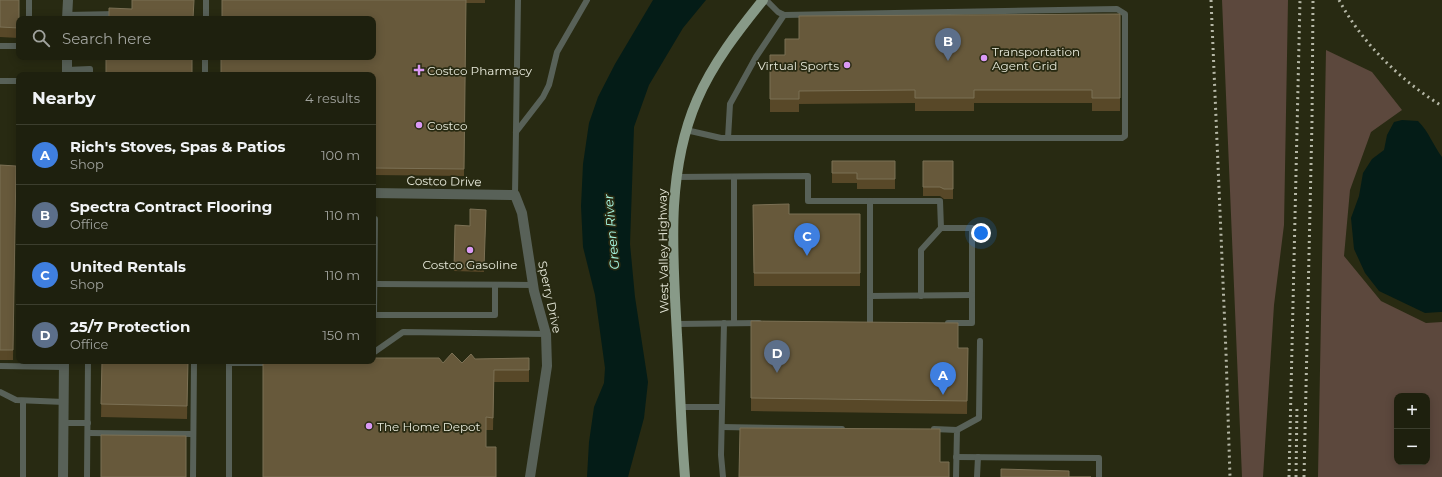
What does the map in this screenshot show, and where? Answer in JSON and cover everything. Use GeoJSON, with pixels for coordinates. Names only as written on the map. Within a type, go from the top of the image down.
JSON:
{"type":"FeatureCollection","features":[{"type":"Feature","properties":{"kind":"main road","name":"West Valley Highway"},"geometry":{"type":"LineString","coordinates":[[685,477],[674,235],[676,177],[686,130],[697,100],[718,60],[736,33],[763,0]]}},
{"type":"Feature","properties":{"kind":"street"},"geometry":{"type":"LineString","coordinates":[[68,0],[68,16]]}},
{"type":"Feature","properties":{"kind":"street"},"geometry":{"type":"LineString","coordinates":[[67,60],[67,72]]}},
{"type":"Feature","properties":{"kind":"street","name":"Costco Drive"},"geometry":{"type":"LineString","coordinates":[[376,193],[515,196]]}},
{"type":"Feature","properties":{"kind":"street","name":"Sperry Drive"},"geometry":{"type":"LineString","coordinates":[[515,196],[522,213],[533,285],[546,334],[547,366],[530,477]]}},
{"type":"Feature","properties":{"kind":"street"},"geometry":{"type":"LineString","coordinates":[[63,477],[64,364]]}},
{"type":"Feature","properties":{"kind":"lane"},"geometry":{"type":"LineString","coordinates":[[29,0],[29,16]]}},
{"type":"Feature","properties":{"kind":"lane"},"geometry":{"type":"LineString","coordinates":[[206,0],[206,16]]}},
{"type":"Feature","properties":{"kind":"lane"},"geometry":{"type":"LineString","coordinates":[[515,196],[518,0]]}},
{"type":"Feature","properties":{"kind":"lane"},"geometry":{"type":"LineString","coordinates":[[516,132],[543,97],[549,85],[557,52],[587,0]]}},
{"type":"Feature","properties":{"kind":"lane"},"geometry":{"type":"LineString","coordinates":[[686,130],[714,137],[728,138],[1122,138],[1126,136],[1126,14],[1117,9],[784,15],[778,12],[766,0]]}},
{"type":"Feature","properties":{"kind":"lane"},"geometry":{"type":"LineString","coordinates":[[88,16],[127,14]]}},
{"type":"Feature","properties":{"kind":"lane"},"geometry":{"type":"LineString","coordinates":[[728,138],[730,104],[756,57],[784,15]]}},
{"type":"Feature","properties":{"kind":"lane"},"geometry":{"type":"LineString","coordinates":[[0,46],[16,46]]}},
{"type":"Feature","properties":{"kind":"lane"},"geometry":{"type":"LineString","coordinates":[[205,60],[205,72]]}},
{"type":"Feature","properties":{"kind":"lane"},"geometry":{"type":"LineString","coordinates":[[67,72],[90,69],[90,72]]}},
{"type":"Feature","properties":{"kind":"lane"},"geometry":{"type":"LineString","coordinates":[[0,81],[16,81]]}},
{"type":"Feature","properties":{"kind":"lane"},"geometry":{"type":"LineString","coordinates":[[676,177],[808,176],[808,201],[940,201],[941,228],[921,250],[921,296]]}},
{"type":"Feature","properties":{"kind":"lane"},"geometry":{"type":"LineString","coordinates":[[734,177],[734,324]]}},
{"type":"Feature","properties":{"kind":"lane"},"geometry":{"type":"LineString","coordinates":[[870,201],[870,323]]}},
{"type":"Feature","properties":{"kind":"lane"},"geometry":{"type":"LineString","coordinates":[[941,228],[972,228],[972,323],[941,323]]}},
{"type":"Feature","properties":{"kind":"lane"},"geometry":{"type":"LineString","coordinates":[[376,284],[533,285]]}},
{"type":"Feature","properties":{"kind":"lane"},"geometry":{"type":"LineString","coordinates":[[376,314],[495,315],[495,285]]}},
{"type":"Feature","properties":{"kind":"lane"},"geometry":{"type":"LineString","coordinates":[[870,296],[972,295]]}},
{"type":"Feature","properties":{"kind":"lane"},"geometry":{"type":"LineString","coordinates":[[677,324],[766,323]]}},
{"type":"Feature","properties":{"kind":"lane"},"geometry":{"type":"LineString","coordinates":[[862,323],[878,323]]}},
{"type":"Feature","properties":{"kind":"lane"},"geometry":{"type":"LineString","coordinates":[[723,477],[722,407],[724,324]]}},
{"type":"Feature","properties":{"kind":"lane"},"geometry":{"type":"LineString","coordinates":[[376,351],[403,332],[546,334]]}},
{"type":"Feature","properties":{"kind":"lane"},"geometry":{"type":"LineString","coordinates":[[925,429],[957,430],[980,418],[980,341]]}},
{"type":"Feature","properties":{"kind":"lane"},"geometry":{"type":"LineString","coordinates":[[0,366],[25,364],[64,364]]}},
{"type":"Feature","properties":{"kind":"lane"},"geometry":{"type":"LineString","coordinates":[[87,477],[88,364]]}},
{"type":"Feature","properties":{"kind":"lane"},"geometry":{"type":"LineString","coordinates":[[193,477],[194,364]]}},
{"type":"Feature","properties":{"kind":"lane"},"geometry":{"type":"LineString","coordinates":[[229,364],[229,477]]}},
{"type":"Feature","properties":{"kind":"lane"},"geometry":{"type":"LineString","coordinates":[[0,392],[16,400],[64,402]]}},
{"type":"Feature","properties":{"kind":"lane"},"geometry":{"type":"LineString","coordinates":[[23,401],[23,477]]}},
{"type":"Feature","properties":{"kind":"lane"},"geometry":{"type":"LineString","coordinates":[[681,407],[722,407]]}},
{"type":"Feature","properties":{"kind":"lane"},"geometry":{"type":"LineString","coordinates":[[64,423],[88,423]]}},
{"type":"Feature","properties":{"kind":"lane"},"geometry":{"type":"LineString","coordinates":[[722,427],[847,429]]}},
{"type":"Feature","properties":{"kind":"lane"},"geometry":{"type":"LineString","coordinates":[[956,477],[957,430]]}},
{"type":"Feature","properties":{"kind":"lane"},"geometry":{"type":"LineString","coordinates":[[88,433],[193,434]]}},
{"type":"Feature","properties":{"kind":"lane"},"geometry":{"type":"LineString","coordinates":[[956,457],[1099,458],[1099,477]]}},
{"type":"Feature","properties":{"kind":"lane"},"geometry":{"type":"LineString","coordinates":[[978,457],[978,477]]}},
{"type":"Feature","properties":{"kind":"shaded area"},"geometry":{"type":"Polygon","coordinates":[[[1222,0],[1288,0],[1284,225],[1274,305],[1263,477],[1242,477],[1222,0]]]}},
{"type":"Feature","properties":{"kind":"shaded area"},"geometry":{"type":"Polygon","coordinates":[[[1326,50],[1372,72],[1402,110],[1371,132],[1350,190],[1344,256],[1381,301],[1426,323],[1442,322],[1442,477],[1318,477],[1326,50]]]}},
{"type":"Feature","properties":{"kind":"water","name":"Green River"},"geometry":{"type":"Polygon","coordinates":[[[653,0],[706,0],[683,28],[649,85],[634,127],[630,244],[635,297],[648,382],[644,418],[628,477],[587,477],[589,442],[594,407],[604,383],[605,368],[595,295],[583,247],[581,206],[583,164],[589,123],[598,97],[615,64],[653,0]]]}},
{"type":"Feature","properties":{"kind":"water"},"geometry":{"type":"Polygon","coordinates":[[[1402,120],[1418,121],[1442,157],[1442,312],[1425,313],[1379,291],[1365,273],[1354,249],[1351,218],[1359,196],[1363,173],[1372,159],[1384,150],[1387,135],[1394,122],[1402,120]]]}},
{"type":"Feature","properties":{"kind":"building"},"geometry":{"type":"Polygon","coordinates":[[[0,0],[19,0],[19,16],[16,16],[16,28],[0,27],[0,0]]]}},
{"type":"Feature","properties":{"kind":"building"},"geometry":{"type":"Polygon","coordinates":[[[132,0],[194,0],[193,16],[109,16],[109,8],[132,9],[132,0]]]}},
{"type":"Feature","properties":{"kind":"building","name":"Costco"},"geometry":{"type":"Polygon","coordinates":[[[222,0],[466,0],[464,169],[376,168],[376,72],[221,72],[221,60],[376,60],[376,16],[222,16],[222,0]]]}},
{"type":"Feature","properties":{"kind":"building"},"geometry":{"type":"Polygon","coordinates":[[[1120,14],[1120,98],[1092,98],[1092,90],[974,90],[974,98],[915,98],[915,90],[799,91],[799,99],[770,99],[770,55],[785,55],[785,39],[799,39],[799,16],[1120,14]]]}},
{"type":"Feature","properties":{"kind":"building"},"geometry":{"type":"Polygon","coordinates":[[[106,60],[192,60],[192,72],[106,72],[106,60]]]}},
{"type":"Feature","properties":{"kind":"building"},"geometry":{"type":"Polygon","coordinates":[[[832,161],[895,161],[895,179],[857,179],[857,173],[832,173],[832,161]]]}},
{"type":"Feature","properties":{"kind":"building"},"geometry":{"type":"Polygon","coordinates":[[[923,161],[953,161],[953,189],[923,187],[923,161]]]}},
{"type":"Feature","properties":{"kind":"building"},"geometry":{"type":"Polygon","coordinates":[[[0,165],[16,166],[13,350],[0,350],[0,165]]]}},
{"type":"Feature","properties":{"kind":"building"},"geometry":{"type":"Polygon","coordinates":[[[789,204],[789,214],[860,214],[860,273],[754,273],[753,205],[789,204]]]}},
{"type":"Feature","properties":{"kind":"building","name":"Costco Gasoline"},"geometry":{"type":"Polygon","coordinates":[[[470,209],[486,210],[484,268],[454,268],[455,225],[470,226],[470,209]]]}},
{"type":"Feature","properties":{"kind":"building"},"geometry":{"type":"Polygon","coordinates":[[[751,321],[958,323],[958,348],[968,348],[967,401],[751,398],[751,321]]]}},
{"type":"Feature","properties":{"kind":"building","name":"The Home Depot"},"geometry":{"type":"Polygon","coordinates":[[[452,353],[462,363],[471,354],[475,359],[529,358],[529,370],[494,370],[493,418],[486,417],[486,447],[496,447],[496,477],[263,477],[263,364],[376,364],[376,358],[439,358],[443,363],[452,353]]]}},
{"type":"Feature","properties":{"kind":"building"},"geometry":{"type":"Polygon","coordinates":[[[102,364],[188,364],[187,406],[101,404],[102,364]]]}},
{"type":"Feature","properties":{"kind":"building"},"geometry":{"type":"Polygon","coordinates":[[[740,428],[940,429],[940,462],[949,462],[949,477],[739,477],[740,428]]]}},
{"type":"Feature","properties":{"kind":"building"},"geometry":{"type":"Polygon","coordinates":[[[101,435],[186,436],[186,477],[101,477],[101,435]]]}},
{"type":"Feature","properties":{"kind":"building"},"geometry":{"type":"Polygon","coordinates":[[[1001,469],[1069,471],[1069,477],[1001,477],[1001,469]]]}},
{"type":"Feature","properties":{"kind":"railway"},"geometry":{"type":"LineString","coordinates":[[1211,0],[1230,477]]}},
{"type":"Feature","properties":{"kind":"railway"},"geometry":{"type":"LineString","coordinates":[[1289,477],[1300,0]]}},
{"type":"Feature","properties":{"kind":"railway"},"geometry":{"type":"LineString","coordinates":[[1304,477],[1312,121],[1313,0]]}},
{"type":"Feature","properties":{"kind":"railway"},"geometry":{"type":"LineString","coordinates":[[1339,0],[1359,31],[1383,59],[1411,85],[1442,106]]}},
{"type":"Feature","properties":{"kind":"railway"},"geometry":{"type":"LineString","coordinates":[[1296,477],[1297,405]]}},
{"type":"Feature","properties":{"kind":"place","name":"Transportation Agent Grid"},"geometry":{"type":"Point","coordinates":[984,58]}},
{"type":"Feature","properties":{"kind":"place","name":"Spectra Contract Flooring"},"geometry":{"type":"Point","coordinates":[948,61]}},
{"type":"Feature","properties":{"kind":"place","name":"Virtual Sports"},"geometry":{"type":"Point","coordinates":[847,65]}},
{"type":"Feature","properties":{"kind":"place","name":"Costco Pharmacy"},"geometry":{"type":"Point","coordinates":[419,70]}},
{"type":"Feature","properties":{"kind":"place","name":"Costco"},"geometry":{"type":"Point","coordinates":[419,125]}},
{"type":"Feature","properties":{"kind":"place","name":"Costco Gasoline"},"geometry":{"type":"Point","coordinates":[470,250]}},
{"type":"Feature","properties":{"kind":"place","name":"United Rentals"},"geometry":{"type":"Point","coordinates":[807,256]}},
{"type":"Feature","properties":{"kind":"place","name":"25/7 Protection"},"geometry":{"type":"Point","coordinates":[777,373]}},
{"type":"Feature","properties":{"kind":"place","name":"Rich's Stoves, Spas & Patios"},"geometry":{"type":"Point","coordinates":[943,395]}},
{"type":"Feature","properties":{"kind":"place","name":"The Home Depot"},"geometry":{"type":"Point","coordinates":[369,426]}}]}
